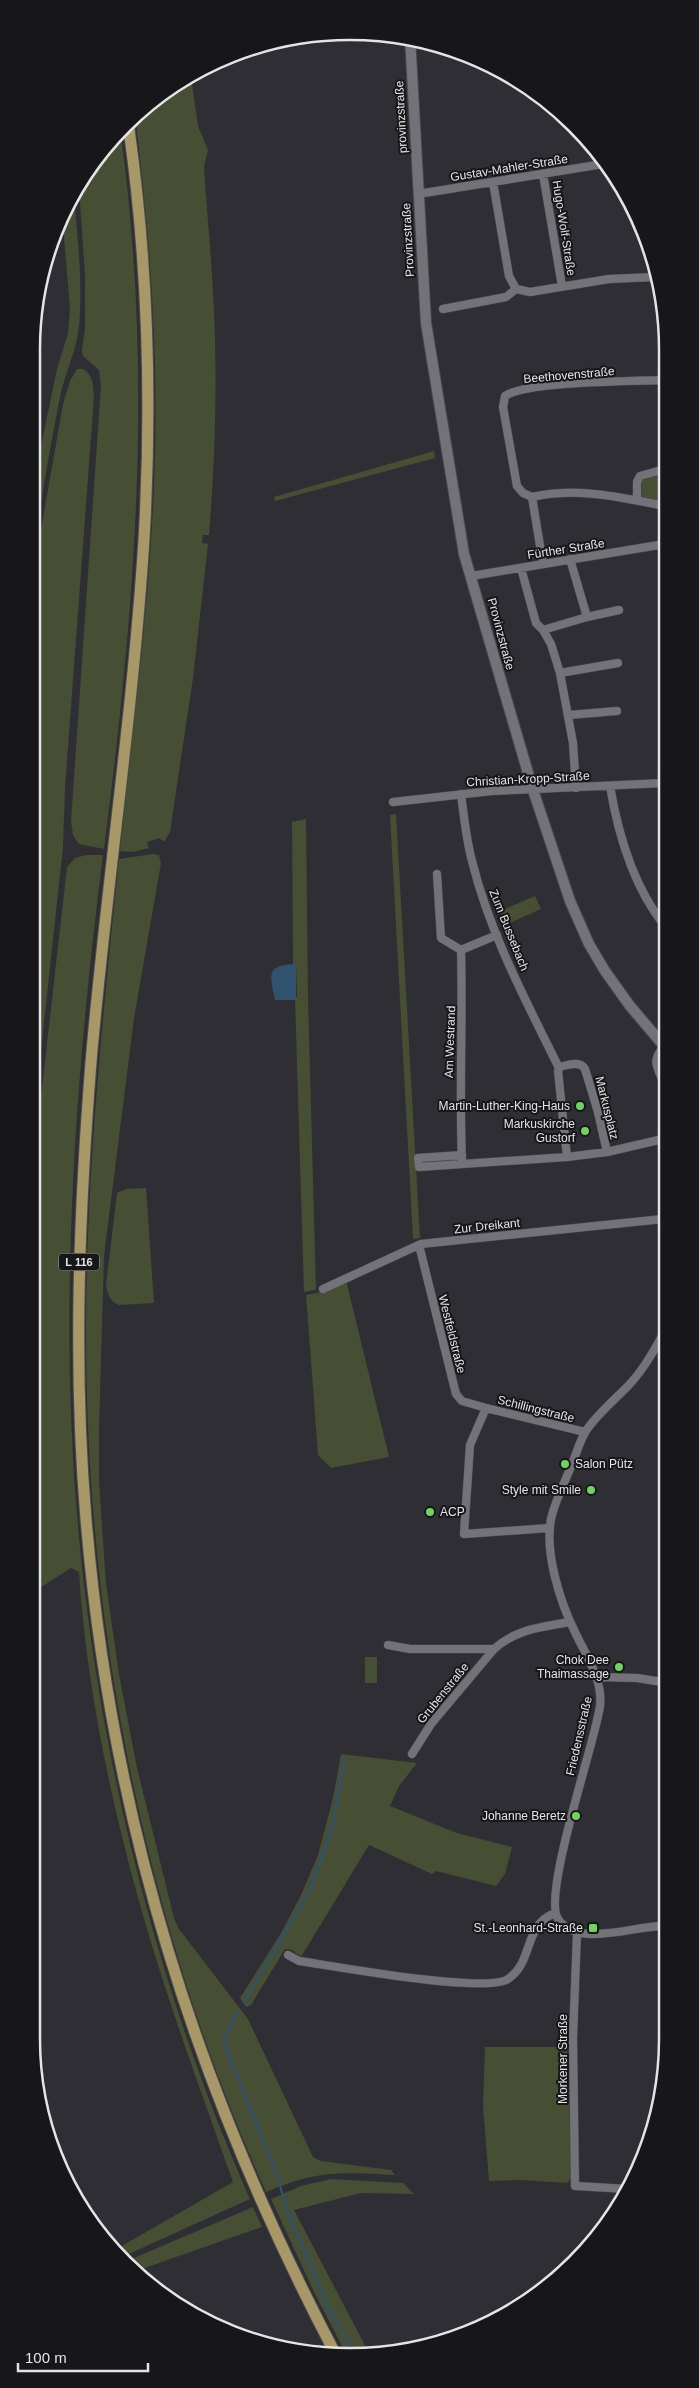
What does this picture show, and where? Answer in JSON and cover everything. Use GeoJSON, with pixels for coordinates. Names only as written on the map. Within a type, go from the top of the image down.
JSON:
{"type":"FeatureCollection","features":[{"type":"Feature","properties":{"kind":"main road","name":"L 116"},"geometry":{"type":"LineString","coordinates":[[128,134],[145,292],[148,446],[141,574],[98,989],[81,1213],[78,1282],[80,1417],[89,1549],[100,1648],[116,1743],[145,1871],[175,1977],[233,2138],[277,2237],[332,2347]]}},
{"type":"Feature","properties":{"kind":"street","name":"provinzstraße"},"geometry":{"type":"LineString","coordinates":[[410,46],[418,194]]}},
{"type":"Feature","properties":{"kind":"street","name":"Gustav-Mahler-Straße"},"geometry":{"type":"LineString","coordinates":[[418,194],[598,165]]}},
{"type":"Feature","properties":{"kind":"street","name":"Hugo-Wolf-Straße"},"geometry":{"type":"LineString","coordinates":[[543,174],[562,286]]}},
{"type":"Feature","properties":{"kind":"street"},"geometry":{"type":"LineString","coordinates":[[493,182],[509,276],[516,289]]}},
{"type":"Feature","properties":{"kind":"street","name":"Provinzstraße"},"geometry":{"type":"LineString","coordinates":[[418,194],[428,338],[462,548],[533,790],[566,890],[589,944],[620,993],[659,1040]]}},
{"type":"Feature","properties":{"kind":"street","name":"Hugo-Wolf-Straße"},"geometry":{"type":"LineString","coordinates":[[443,309],[506,298],[516,289],[530,292],[610,278],[650,276]]}},
{"type":"Feature","properties":{"kind":"street","name":"Beethovenstraße"},"geometry":{"type":"LineString","coordinates":[[532,497],[523,493],[516,486],[503,408],[505,396],[515,392],[565,385],[659,380]]}},
{"type":"Feature","properties":{"kind":"street"},"geometry":{"type":"LineString","coordinates":[[636,500],[637,482],[640,476],[659,471]]}},
{"type":"Feature","properties":{"kind":"street"},"geometry":{"type":"LineString","coordinates":[[543,564],[532,497],[575,492],[659,505]]}},
{"type":"Feature","properties":{"kind":"street","name":"Fürther Straße"},"geometry":{"type":"LineString","coordinates":[[471,576],[659,545]]}},
{"type":"Feature","properties":{"kind":"street"},"geometry":{"type":"LineString","coordinates":[[570,559],[587,617]]}},
{"type":"Feature","properties":{"kind":"street"},"geometry":{"type":"LineString","coordinates":[[521,568],[535,620],[543,630],[560,673],[568,716],[576,788]]}},
{"type":"Feature","properties":{"kind":"street"},"geometry":{"type":"LineString","coordinates":[[543,630],[619,610]]}},
{"type":"Feature","properties":{"kind":"street"},"geometry":{"type":"LineString","coordinates":[[560,673],[618,663]]}},
{"type":"Feature","properties":{"kind":"street"},"geometry":{"type":"LineString","coordinates":[[568,716],[617,711]]}},
{"type":"Feature","properties":{"kind":"street","name":"Christian-Kropp-Straße"},"geometry":{"type":"LineString","coordinates":[[393,802],[461,794],[659,784]]}},
{"type":"Feature","properties":{"kind":"street"},"geometry":{"type":"LineString","coordinates":[[610,786],[616,821],[627,851],[649,902],[659,917]]}},
{"type":"Feature","properties":{"kind":"street","name":"Zum Bussebach"},"geometry":{"type":"LineString","coordinates":[[461,794],[472,862],[497,935],[559,1068]]}},
{"type":"Feature","properties":{"kind":"street"},"geometry":{"type":"LineString","coordinates":[[437,874],[441,938],[461,950],[497,935]]}},
{"type":"Feature","properties":{"kind":"street","name":"Am Westrand"},"geometry":{"type":"LineString","coordinates":[[461,950],[462,1164]]}},
{"type":"Feature","properties":{"kind":"street"},"geometry":{"type":"LineString","coordinates":[[659,1052],[656,1061],[659,1069]]}},
{"type":"Feature","properties":{"kind":"street","name":"Markusplatz"},"geometry":{"type":"LineString","coordinates":[[559,1068],[576,1064],[585,1068],[598,1112],[606,1152]]}},
{"type":"Feature","properties":{"kind":"street"},"geometry":{"type":"LineString","coordinates":[[559,1068],[567,1157]]}},
{"type":"Feature","properties":{"kind":"street"},"geometry":{"type":"LineString","coordinates":[[462,1155],[418,1158],[419,1167],[567,1157],[606,1152],[659,1140]]}},
{"type":"Feature","properties":{"kind":"street","name":"Zur Dreikant"},"geometry":{"type":"LineString","coordinates":[[323,1289],[418,1245],[659,1219]]}},
{"type":"Feature","properties":{"kind":"street","name":"Westfeldstraße"},"geometry":{"type":"LineString","coordinates":[[418,1245],[456,1394],[462,1401],[486,1408]]}},
{"type":"Feature","properties":{"kind":"street","name":"Friedensstraße"},"geometry":{"type":"LineString","coordinates":[[555,1913],[553,1904],[556,1888],[600,1706],[600,1686],[570,1622],[554,1566],[549,1528],[555,1505],[585,1432],[642,1369],[659,1341]]}},
{"type":"Feature","properties":{"kind":"street","name":"Schillingstraße"},"geometry":{"type":"LineString","coordinates":[[549,1528],[464,1534],[470,1445],[486,1408],[585,1432]]}},
{"type":"Feature","properties":{"kind":"street","name":"Grubenstraße"},"geometry":{"type":"LineString","coordinates":[[412,1754],[434,1720],[494,1649],[507,1638],[520,1632],[570,1622]]}},
{"type":"Feature","properties":{"kind":"street"},"geometry":{"type":"LineString","coordinates":[[388,1645],[410,1649],[494,1649]]}},
{"type":"Feature","properties":{"kind":"street"},"geometry":{"type":"LineString","coordinates":[[597,1677],[637,1678],[659,1682]]}},
{"type":"Feature","properties":{"kind":"street"},"geometry":{"type":"LineString","coordinates":[[288,1955],[299,1960],[448,1982],[494,1984],[506,1980],[518,1970],[538,1923],[544,1917],[555,1913],[564,1926],[577,1932],[594,1934],[659,1926]]}},
{"type":"Feature","properties":{"kind":"street","name":"Morkener Straße"},"geometry":{"type":"LineString","coordinates":[[577,1932],[573,2032],[575,2186],[620,2189]]}},
{"type":"Feature","properties":{"kind":"green space"},"geometry":{"type":"Polygon","coordinates":[[[192,83],[198,126],[208,150],[204,166],[214,308],[215,438],[209,535],[203,535],[202,543],[208,544],[193,678],[170,832],[164,842],[159,838],[147,842],[149,848],[132,852],[120,851],[146,602],[153,503],[156,411],[152,287],[136,126],[161,104],[192,83]]]}},
{"type":"Feature","properties":{"kind":"green space"},"geometry":{"type":"Polygon","coordinates":[[[121,141],[131,227],[137,316],[137,493],[132,582],[124,670],[104,849],[79,844],[73,835],[71,821],[101,385],[99,370],[83,356],[82,350],[85,328],[85,276],[80,198],[104,161],[121,141]]]}},
{"type":"Feature","properties":{"kind":"green space"},"geometry":{"type":"Polygon","coordinates":[[[75,207],[80,279],[79,327],[76,344],[61,393],[40,509],[40,451],[57,369],[68,333],[70,309],[64,232],[75,207]]]}},
{"type":"Feature","properties":{"kind":"green space"},"geometry":{"type":"Polygon","coordinates":[[[77,369],[83,369],[87,372],[92,382],[94,397],[65,788],[63,847],[40,1060],[40,535],[63,404],[70,381],[77,369]]]}},
{"type":"Feature","properties":{"kind":"green space"},"geometry":{"type":"Polygon","coordinates":[[[434,451],[435,458],[275,501],[274,497],[434,451]]]}},
{"type":"Feature","properties":{"kind":"green space"},"geometry":{"type":"Polygon","coordinates":[[[659,475],[659,500],[641,497],[642,478],[659,475]]]}},
{"type":"Feature","properties":{"kind":"green space"},"geometry":{"type":"Polygon","coordinates":[[[396,814],[420,1238],[413,1239],[390,815],[396,814]]]}},
{"type":"Feature","properties":{"kind":"green space"},"geometry":{"type":"Polygon","coordinates":[[[306,819],[308,996],[316,1290],[304,1292],[295,1000],[297,996],[296,965],[293,964],[292,822],[306,819]]]}},
{"type":"Feature","properties":{"kind":"green space"},"geometry":{"type":"Polygon","coordinates":[[[153,854],[159,855],[161,863],[134,1018],[104,1256],[99,1482],[106,1584],[119,1674],[137,1768],[174,1918],[179,1929],[248,2019],[313,2157],[321,2161],[391,2170],[395,2175],[330,2174],[300,2180],[266,2192],[223,2089],[186,1983],[155,1876],[130,1767],[110,1657],[96,1546],[88,1434],[87,1264],[97,1090],[119,859],[153,854]]]}},
{"type":"Feature","properties":{"kind":"green space"},"geometry":{"type":"Polygon","coordinates":[[[86,855],[103,855],[83,1034],[76,1125],[70,1306],[75,1486],[83,1576],[93,1656],[123,1815],[165,1972],[219,2124],[250,2199],[128,2254],[121,2247],[233,2182],[156,1959],[125,1850],[112,1795],[91,1682],[79,1572],[71,1568],[40,1587],[40,1105],[67,867],[75,858],[86,855]]]}},
{"type":"Feature","properties":{"kind":"green space"},"geometry":{"type":"Polygon","coordinates":[[[535,896],[541,909],[505,925],[500,911],[535,896]]]}},
{"type":"Feature","properties":{"kind":"green space"},"geometry":{"type":"Polygon","coordinates":[[[146,1188],[154,1303],[119,1305],[113,1302],[107,1292],[106,1285],[117,1193],[126,1189],[146,1188]]]}},
{"type":"Feature","properties":{"kind":"green space"},"geometry":{"type":"Polygon","coordinates":[[[346,1280],[389,1457],[331,1468],[318,1455],[306,1295],[317,1293],[346,1280]]]}},
{"type":"Feature","properties":{"kind":"green space"},"geometry":{"type":"Polygon","coordinates":[[[365,1657],[377,1657],[377,1683],[365,1683],[365,1657]]]}},
{"type":"Feature","properties":{"kind":"green space"},"geometry":{"type":"Polygon","coordinates":[[[341,1754],[417,1763],[399,1786],[390,1806],[457,1833],[512,1847],[505,1874],[496,1886],[436,1871],[432,1874],[369,1845],[301,1957],[292,1950],[285,1949],[251,2005],[246,2007],[240,1998],[281,1933],[301,1895],[318,1855],[333,1798],[341,1754]]]}},
{"type":"Feature","properties":{"kind":"green space"},"geometry":{"type":"Polygon","coordinates":[[[485,2047],[567,2047],[572,2177],[567,2183],[521,2180],[489,2181],[483,2107],[485,2047]]]}},
{"type":"Feature","properties":{"kind":"green space"},"geometry":{"type":"Polygon","coordinates":[[[331,2179],[403,2183],[414,2194],[361,2193],[294,2210],[366,2347],[343,2348],[314,2292],[271,2199],[301,2186],[331,2179]]]}},
{"type":"Feature","properties":{"kind":"green space"},"geometry":{"type":"Polygon","coordinates":[[[253,2207],[262,2227],[143,2269],[133,2259],[253,2207]]]}},
{"type":"Feature","properties":{"kind":"water"},"geometry":{"type":"Polygon","coordinates":[[[296,964],[295,1000],[275,1000],[271,979],[274,970],[284,965],[296,964]]]}},
{"type":"Feature","properties":{"kind":"waterway"},"geometry":{"type":"LineString","coordinates":[[244,2002],[309,1892],[331,1832],[345,1758]]}},
{"type":"Feature","properties":{"kind":"waterway"},"geometry":{"type":"LineString","coordinates":[[238,2011],[223,2041],[276,2172],[287,2210],[328,2307],[351,2348]]}},
{"type":"Feature","properties":{"kind":"place","name":"Martin-Luther-King-Haus"},"geometry":{"type":"Point","coordinates":[580,1106]}},
{"type":"Feature","properties":{"kind":"place","name":"Markuskirche Gustorf"},"geometry":{"type":"Point","coordinates":[585,1131]}},
{"type":"Feature","properties":{"kind":"place","name":"Salon Pütz"},"geometry":{"type":"Point","coordinates":[565,1464]}},
{"type":"Feature","properties":{"kind":"place","name":"Style mit Smile"},"geometry":{"type":"Point","coordinates":[591,1490]}},
{"type":"Feature","properties":{"kind":"place","name":"ACP"},"geometry":{"type":"Point","coordinates":[430,1512]}},
{"type":"Feature","properties":{"kind":"place","name":"Chok Dee Thaimassage"},"geometry":{"type":"Point","coordinates":[619,1667]}},
{"type":"Feature","properties":{"kind":"place","name":"Johanne Beretz"},"geometry":{"type":"Point","coordinates":[576,1816]}},
{"type":"Feature","properties":{"kind":"place","name":"St.-Leonhard-Straße"},"geometry":{"type":"Point","coordinates":[593,1928]}}]}
